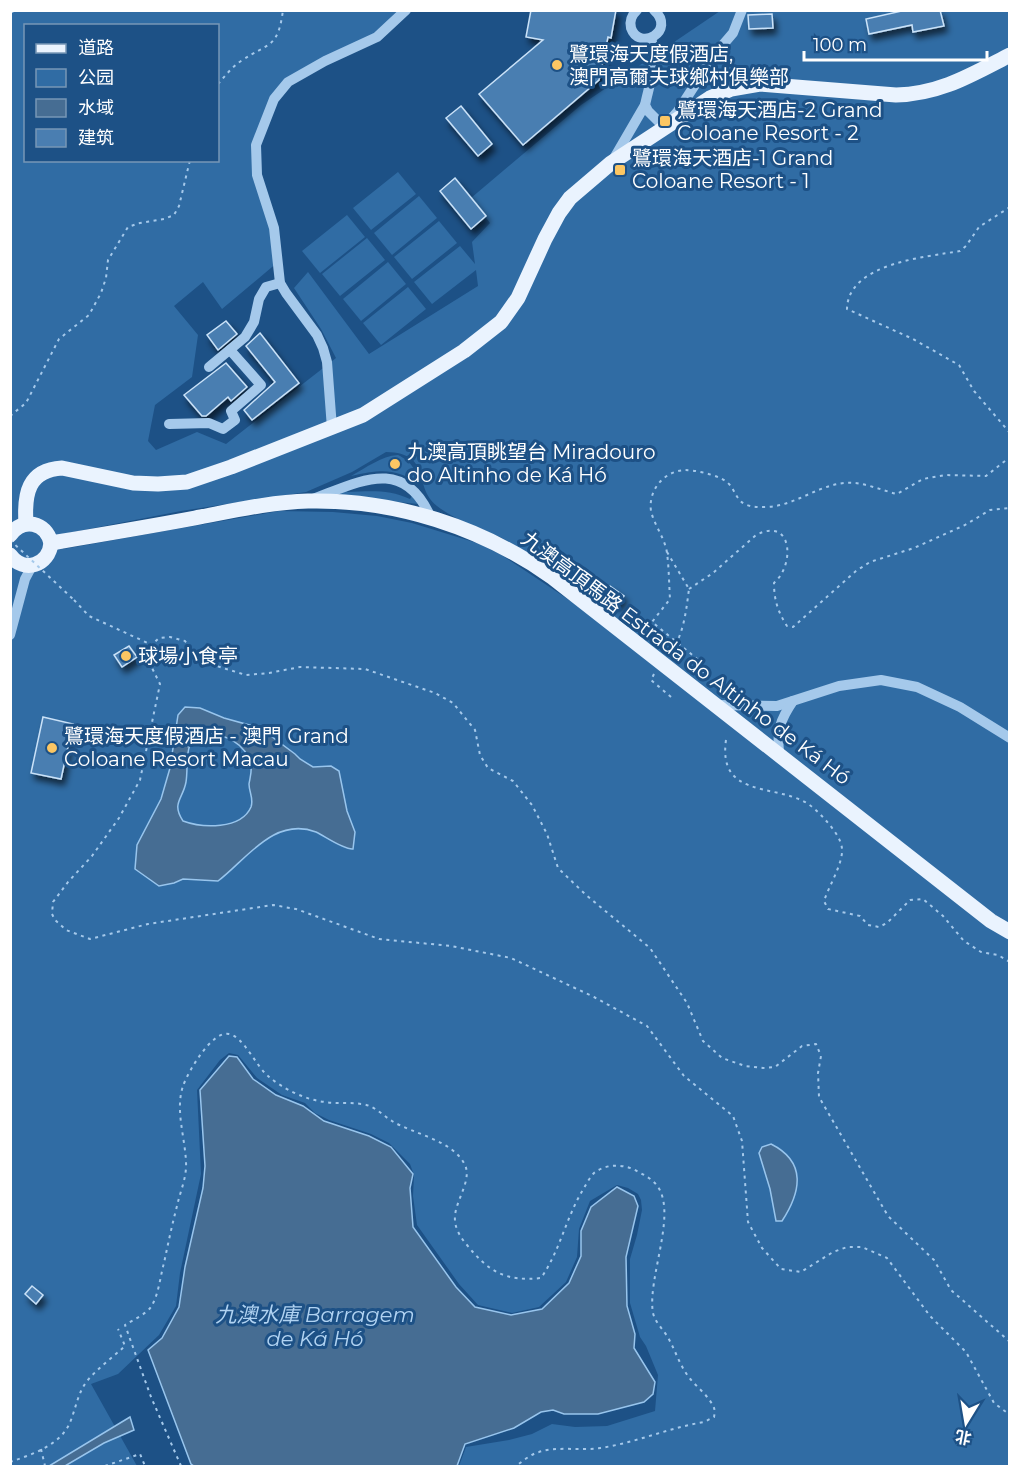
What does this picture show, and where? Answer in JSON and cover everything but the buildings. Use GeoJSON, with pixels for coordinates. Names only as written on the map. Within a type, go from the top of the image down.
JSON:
{"type":"FeatureCollection","features":[{"type":"Feature","properties":{"kind":"main road"},"geometry":{"type":"LineString","coordinates":[[26,523],[25,510],[29,488],[34,479],[51,468],[62,468],[133,483],[187,482],[332,428],[363,415],[389,400],[464,351],[501,322],[518,298],[559,213],[579,189],[611,163],[710,98],[746,85],[760,84],[896,95],[931,92],[962,80],[1010,55]]}},
{"type":"Feature","properties":{"kind":"main road","name":"九澳高頂馬路 Estrada do Altinho de Ká Hó"},"geometry":{"type":"LineString","coordinates":[[51,543],[267,505],[307,501],[349,502],[400,510],[477,533],[531,562],[992,921],[1010,932]]}},
{"type":"Feature","properties":{"kind":"main road"},"geometry":{"type":"LineString","coordinates":[[10,535],[16,528],[26,523],[43,528],[51,543],[51,549],[44,561],[22,566]]}},
{"type":"Feature","properties":{"kind":"street"},"geometry":{"type":"LineString","coordinates":[[332,428],[327,362],[323,348],[317,335],[280,283],[274,228],[261,191],[255,164],[256,145],[274,99],[288,82],[377,37],[406,10]]}},
{"type":"Feature","properties":{"kind":"street"},"geometry":{"type":"LineString","coordinates":[[638,10],[630,23],[633,32],[641,38],[651,38],[659,32],[661,27],[659,12]]}},
{"type":"Feature","properties":{"kind":"street"},"geometry":{"type":"LineString","coordinates":[[645,105],[664,128],[678,111],[715,54],[733,33],[742,10]]}},
{"type":"Feature","properties":{"kind":"street"},"geometry":{"type":"LineString","coordinates":[[611,163],[645,105],[654,63],[651,38]]}},
{"type":"Feature","properties":{"kind":"street"},"geometry":{"type":"LineString","coordinates":[[209,367],[245,337],[254,322],[259,298],[266,286],[280,283]]}},
{"type":"Feature","properties":{"kind":"street"},"geometry":{"type":"LineString","coordinates":[[168,424],[209,423],[223,429],[235,420],[231,411],[261,385],[230,350]]}},
{"type":"Feature","properties":{"kind":"street"},"geometry":{"type":"LineString","coordinates":[[307,501],[366,479],[382,478],[399,481],[413,490],[424,502],[431,518]]}},
{"type":"Feature","properties":{"kind":"street"},"geometry":{"type":"LineString","coordinates":[[10,636],[22,566]]}},
{"type":"Feature","properties":{"kind":"street"},"geometry":{"type":"LineString","coordinates":[[717,705],[777,706],[838,687],[881,680],[917,687],[960,707],[1010,738]]}},
{"type":"Feature","properties":{"kind":"street"},"geometry":{"type":"LineString","coordinates":[[778,753],[777,734],[783,716],[794,700]]}},
{"type":"Feature","properties":{"kind":"path"},"geometry":{"type":"LineString","coordinates":[[10,20],[13,10]]}},
{"type":"Feature","properties":{"kind":"path"},"geometry":{"type":"LineString","coordinates":[[219,83],[242,60],[273,42],[279,33],[283,10]]}},
{"type":"Feature","properties":{"kind":"path"},"geometry":{"type":"LineString","coordinates":[[10,416],[26,403],[59,339],[89,315],[101,293],[108,260],[128,227],[174,215],[179,206],[190,162]]}},
{"type":"Feature","properties":{"kind":"path"},"geometry":{"type":"LineString","coordinates":[[1010,207],[979,227],[960,251],[880,268],[858,284],[848,299],[847,309],[913,339],[959,365],[974,391],[1010,433]]}},
{"type":"Feature","properties":{"kind":"path"},"geometry":{"type":"LineString","coordinates":[[671,697],[650,678],[678,643],[689,589],[667,551],[651,510],[651,498],[663,478],[674,472],[685,470],[722,478],[730,485],[737,499],[747,506],[765,507],[788,504],[821,489],[844,483],[861,484],[897,494],[922,479],[945,475],[986,476],[1010,457]]}},
{"type":"Feature","properties":{"kind":"path"},"geometry":{"type":"LineString","coordinates":[[689,589],[713,573],[763,532],[776,532],[787,540],[789,548],[782,576],[774,584],[777,610],[787,626],[793,627],[856,571],[870,562],[914,548],[965,525],[990,510],[1010,508]]}},
{"type":"Feature","properties":{"kind":"path"},"geometry":{"type":"LineString","coordinates":[[10,540],[88,616],[152,645]]}},
{"type":"Feature","properties":{"kind":"path"},"geometry":{"type":"LineString","coordinates":[[667,551],[670,599],[652,622],[702,662],[706,676],[703,695]]}},
{"type":"Feature","properties":{"kind":"path"},"geometry":{"type":"LineString","coordinates":[[1010,1342],[951,1290],[934,1260],[888,1216],[819,1097],[818,1073],[821,1056],[816,1044],[802,1046],[775,1067],[745,1066],[722,1058],[704,1041],[687,1003],[650,948],[586,896],[558,868],[547,834],[532,805],[513,781],[488,768],[480,755],[475,730],[453,703],[435,693],[365,669],[300,667],[246,675],[200,661],[185,641],[170,637],[159,638],[144,652],[160,684],[140,780],[119,818],[92,856],[53,902],[52,914],[66,930],[90,939],[148,924],[273,905],[296,909],[318,919],[379,939],[451,946],[511,958],[594,997],[647,1026],[684,1076],[733,1116],[742,1141],[748,1222],[762,1248],[781,1269],[801,1272],[833,1252],[847,1248],[862,1247],[887,1258],[930,1316],[966,1352],[994,1403],[1010,1415]]}},
{"type":"Feature","properties":{"kind":"path"},"geometry":{"type":"LineString","coordinates":[[150,735],[190,747]]}},
{"type":"Feature","properties":{"kind":"path"},"geometry":{"type":"LineString","coordinates":[[726,740],[723,756],[730,771],[744,785],[781,793],[806,803],[820,814],[840,840],[842,852],[824,902],[828,909],[860,916],[868,925],[879,927],[887,923],[910,900],[923,899],[943,916],[964,941],[981,952],[998,955],[1010,962]]}},
{"type":"Feature","properties":{"kind":"path"},"geometry":{"type":"LineString","coordinates":[[181,1467],[151,1397],[125,1325],[150,1308],[157,1293],[186,1174],[180,1111],[183,1086],[193,1065],[222,1034],[237,1037],[267,1075],[298,1094],[323,1102],[370,1105],[392,1121],[448,1147],[459,1156],[465,1165],[467,1175],[456,1205],[457,1230],[463,1241],[484,1265],[508,1276],[541,1278],[555,1254],[575,1202],[594,1173],[622,1164],[647,1176],[659,1188],[664,1205],[652,1308],[655,1319],[667,1336],[679,1363],[712,1402],[715,1410],[714,1417],[634,1441],[600,1448],[555,1449],[538,1452],[516,1467]]}},
{"type":"Feature","properties":{"kind":"path"},"geometry":{"type":"LineString","coordinates":[[10,1462],[49,1446],[70,1423],[78,1396],[88,1381],[125,1346],[118,1329]]}},
{"type":"Feature","properties":{"kind":"path"},"geometry":{"type":"LineString","coordinates":[[41,1451],[45,1467]]}},
{"type":"Feature","properties":{"kind":"path"},"geometry":{"type":"LineString","coordinates":[[105,1467],[140,1454],[145,1467]]}},
{"type":"Feature","properties":{"kind":"green space"},"geometry":{"type":"Polygon","coordinates":[[[10,11],[406,11],[377,37],[288,82],[256,145],[278,262],[222,309],[203,282],[174,306],[198,335],[192,377],[155,405],[148,441],[156,450],[197,432],[226,444],[336,358],[321,329],[294,288],[308,272],[369,354],[478,286],[476,270],[432,304],[414,282],[460,246],[475,264],[472,242],[490,223],[471,198],[581,105],[720,11],[906,11],[866,19],[869,34],[912,25],[913,32],[943,26],[940,11],[1009,11],[1009,1466],[459,1466],[466,1447],[532,1434],[552,1424],[575,1427],[607,1426],[655,1411],[658,1375],[640,1337],[630,1303],[630,1259],[642,1210],[638,1194],[617,1185],[590,1201],[579,1229],[577,1257],[566,1282],[539,1307],[512,1313],[478,1305],[459,1284],[417,1225],[413,1196],[414,1175],[410,1164],[389,1143],[371,1134],[329,1120],[315,1113],[305,1103],[282,1095],[257,1078],[238,1055],[229,1053],[220,1060],[197,1090],[201,1174],[180,1273],[176,1306],[159,1335],[118,1374],[91,1384],[137,1466],[11,1466],[10,11]],[[749,15],[749,29],[773,28],[772,15],[749,15]],[[386,452],[352,472],[306,492],[181,511],[63,534],[63,549],[279,511],[377,516],[412,523],[477,543],[500,554],[659,660],[588,598],[531,555],[493,534],[454,517],[437,506],[425,489],[416,464],[401,454],[386,452]]]}},
{"type":"Feature","properties":{"kind":"green space"},"geometry":{"type":"Polygon","coordinates":[[[398,172],[416,194],[371,230],[353,208],[398,172]]]}},
{"type":"Feature","properties":{"kind":"green space"},"geometry":{"type":"Polygon","coordinates":[[[419,196],[437,218],[392,255],[374,233],[419,196]]]}},
{"type":"Feature","properties":{"kind":"green space"},"geometry":{"type":"Polygon","coordinates":[[[347,215],[365,237],[320,273],[302,251],[347,215]]]}},
{"type":"Feature","properties":{"kind":"green space"},"geometry":{"type":"Polygon","coordinates":[[[439,221],[457,243],[412,279],[394,257],[439,221]]]}},
{"type":"Feature","properties":{"kind":"green space"},"geometry":{"type":"Polygon","coordinates":[[[367,238],[385,260],[340,296],[322,274],[367,238]]]}},
{"type":"Feature","properties":{"kind":"green space"},"geometry":{"type":"Polygon","coordinates":[[[388,262],[406,284],[361,321],[343,299],[388,262]]]}},
{"type":"Feature","properties":{"kind":"green space"},"geometry":{"type":"Polygon","coordinates":[[[408,287],[426,309],[381,345],[363,323],[408,287]]]}},
{"type":"Feature","properties":{"kind":"green space"},"geometry":{"type":"Polygon","coordinates":[[[398,455],[413,467],[420,485],[395,473],[370,472],[351,476],[380,460],[398,455]]]}},
{"type":"Feature","properties":{"kind":"green space"},"geometry":{"type":"Polygon","coordinates":[[[345,490],[348,492],[387,492],[410,499],[412,496],[418,504],[341,496],[340,494],[345,490]]]}},
{"type":"Feature","properties":{"kind":"water"},"geometry":{"type":"Polygon","coordinates":[[[185,707],[200,708],[224,718],[260,728],[313,767],[331,766],[339,771],[347,811],[355,832],[353,849],[316,832],[301,829],[287,830],[262,843],[218,881],[183,879],[159,886],[135,869],[137,845],[161,799],[170,768],[178,715],[185,707]],[[204,733],[197,736],[189,746],[185,788],[178,805],[180,815],[183,821],[210,826],[239,820],[252,804],[249,784],[251,765],[248,757],[234,741],[220,735],[204,733]]]}},
{"type":"Feature","properties":{"kind":"water","name":"九澳水庫 Barragem de Ká Hó"},"geometry":{"type":"Polygon","coordinates":[[[229,1056],[237,1057],[253,1079],[276,1095],[303,1106],[324,1121],[369,1136],[391,1147],[413,1174],[410,1188],[413,1227],[456,1287],[475,1307],[511,1315],[542,1309],[569,1283],[581,1256],[581,1231],[591,1207],[617,1187],[634,1196],[638,1206],[626,1257],[627,1306],[635,1334],[634,1348],[655,1382],[653,1394],[644,1402],[598,1414],[564,1414],[553,1410],[541,1412],[514,1428],[465,1444],[457,1466],[194,1466],[191,1464],[148,1350],[162,1338],[179,1307],[185,1267],[203,1188],[205,1166],[200,1090],[229,1056]]]}},
{"type":"Feature","properties":{"kind":"water"},"geometry":{"type":"Polygon","coordinates":[[[771,1144],[783,1151],[791,1160],[797,1178],[793,1199],[782,1221],[776,1221],[770,1189],[759,1153],[762,1147],[771,1144]]]}},
{"type":"Feature","properties":{"kind":"water"},"geometry":{"type":"Polygon","coordinates":[[[130,1417],[134,1430],[104,1443],[65,1466],[49,1466],[130,1417]]]}},
{"type":"Feature","properties":{"kind":"place","name":"鷺環海天度假酒店, 澳門高爾夫球鄉村俱樂部"},"geometry":{"type":"Point","coordinates":[557,65]}},
{"type":"Feature","properties":{"kind":"place","name":"鷺環海天酒店-2 Grand Coloane Resort - 2"},"geometry":{"type":"Point","coordinates":[665,121]}},
{"type":"Feature","properties":{"kind":"place","name":"鷺環海天酒店-1 Grand Coloane Resort - 1"},"geometry":{"type":"Point","coordinates":[620,170]}},
{"type":"Feature","properties":{"kind":"place","name":"九澳高頂眺望台 Miradouro do Altinho de Ká Hó"},"geometry":{"type":"Point","coordinates":[395,464]}},
{"type":"Feature","properties":{"kind":"place","name":"球場小食亭"},"geometry":{"type":"Point","coordinates":[126,656]}},
{"type":"Feature","properties":{"kind":"place","name":"鷺環海天度假酒店 - 澳門 Grand Coloane Resort Macau"},"geometry":{"type":"Point","coordinates":[52,748]}}]}
